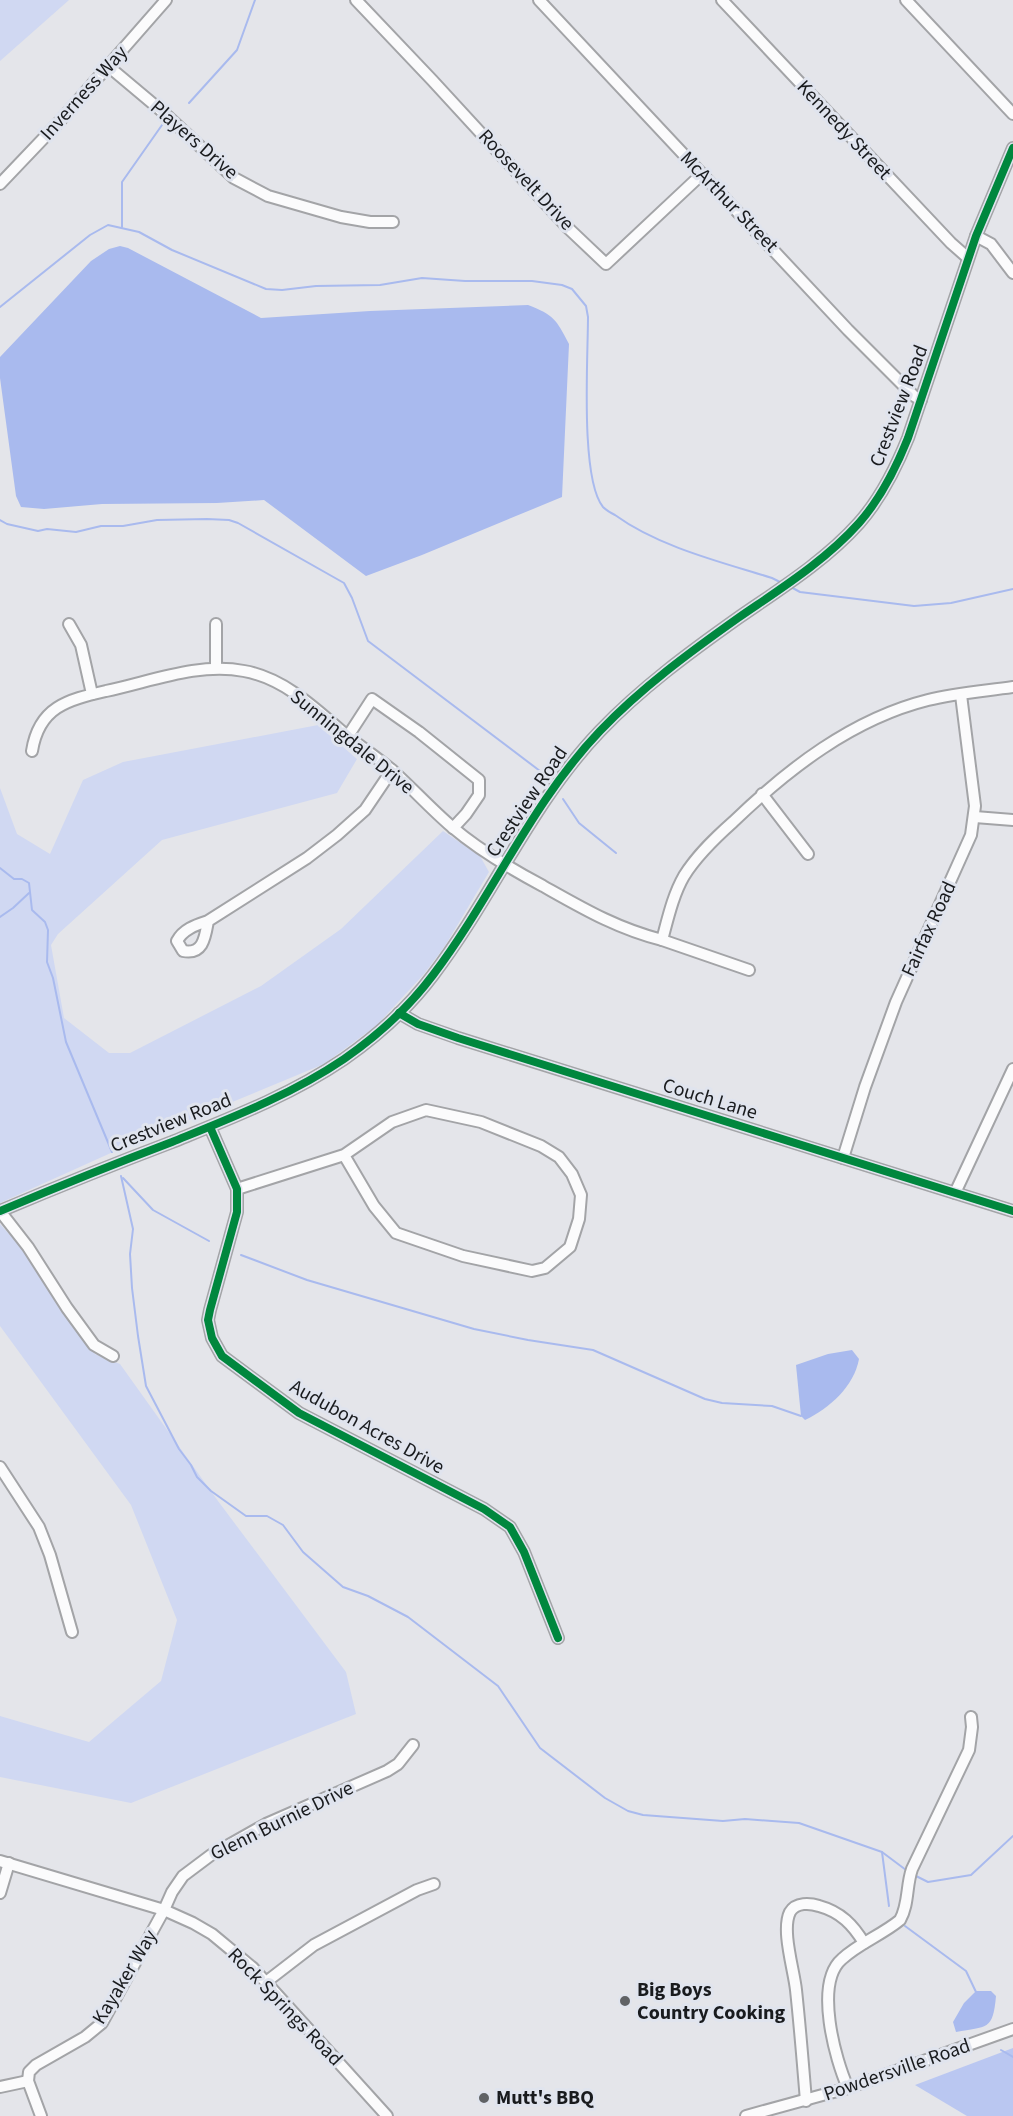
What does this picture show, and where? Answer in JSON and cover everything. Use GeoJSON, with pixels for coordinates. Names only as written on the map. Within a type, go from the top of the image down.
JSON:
{"type":"FeatureCollection","features":[{"type":"Feature","properties":{"kind":"street","name":"Inverness Way"},"geometry":{"type":"LineString","coordinates":[[0,184],[60,122],[166,0]]}},
{"type":"Feature","properties":{"kind":"street","name":"Roosevelt Drive"},"geometry":{"type":"LineString","coordinates":[[356,0],[464,113],[568,228],[606,264],[702,174]]}},
{"type":"Feature","properties":{"kind":"street","name":"McArthur Street"},"geometry":{"type":"LineString","coordinates":[[539,0],[890,372],[921,400]]}},
{"type":"Feature","properties":{"kind":"street","name":"Kennedy Street"},"geometry":{"type":"LineString","coordinates":[[722,0],[935,226],[968,258]]}},
{"type":"Feature","properties":{"kind":"street"},"geometry":{"type":"LineString","coordinates":[[906,0],[1013,114]]}},
{"type":"Feature","properties":{"kind":"street","name":"Players Drive"},"geometry":{"type":"LineString","coordinates":[[108,66],[164,113],[234,178],[268,196],[341,218],[393,222]]}},
{"type":"Feature","properties":{"kind":"street","name":"Crestview Road"},"geometry":{"type":"LineString","coordinates":[[0,1211],[295,1089],[345,1058],[415,997],[460,937],[536,812],[564,772],[601,729],[659,677],[834,548],[860,523],[878,499],[897,466],[976,236],[1013,148]]}},
{"type":"Feature","properties":{"kind":"street"},"geometry":{"type":"LineString","coordinates":[[976,236],[990,244],[1013,273]]}},
{"type":"Feature","properties":{"kind":"street"},"geometry":{"type":"LineString","coordinates":[[69,624],[81,645],[92,694]]}},
{"type":"Feature","properties":{"kind":"street"},"geometry":{"type":"LineString","coordinates":[[216,624],[216,668]]}},
{"type":"Feature","properties":{"kind":"street","name":"Sunningdale Drive"},"geometry":{"type":"LineString","coordinates":[[32,751],[39,725],[49,712],[64,704],[92,694],[178,674],[216,668],[245,671],[271,680],[296,694],[392,770],[453,828],[504,864],[591,913],[629,931],[749,970]]}},
{"type":"Feature","properties":{"kind":"street"},"geometry":{"type":"LineString","coordinates":[[662,940],[677,889],[686,873],[710,844],[762,794],[814,753],[853,729],[928,700],[1013,687]]}},
{"type":"Feature","properties":{"kind":"street","name":"Fairfax Road"},"geometry":{"type":"LineString","coordinates":[[843,1158],[882,1038],[972,835],[975,817],[973,776],[964,729],[961,695]]}},
{"type":"Feature","properties":{"kind":"street"},"geometry":{"type":"LineString","coordinates":[[348,736],[372,699],[419,732],[479,780],[479,795],[453,828]]}},
{"type":"Feature","properties":{"kind":"street"},"geometry":{"type":"LineString","coordinates":[[208,921],[307,858],[337,835],[365,810],[392,770]]}},
{"type":"Feature","properties":{"kind":"street"},"geometry":{"type":"LineString","coordinates":[[762,794],[808,854]]}},
{"type":"Feature","properties":{"kind":"street"},"geometry":{"type":"LineString","coordinates":[[975,817],[1013,820]]}},
{"type":"Feature","properties":{"kind":"street","name":"Couch Lane"},"geometry":{"type":"LineString","coordinates":[[399,1013],[418,1024],[468,1041],[1013,1211]]}},
{"type":"Feature","properties":{"kind":"street"},"geometry":{"type":"LineString","coordinates":[[955,1193],[1012,1072]]}},
{"type":"Feature","properties":{"kind":"street"},"geometry":{"type":"LineString","coordinates":[[237,1189],[344,1155],[392,1122],[426,1110],[481,1122],[541,1146],[559,1157],[572,1174],[581,1195],[579,1219],[570,1247],[545,1268],[532,1271],[463,1256],[396,1233],[374,1206],[344,1155]]}},
{"type":"Feature","properties":{"kind":"street","name":"Audubon Acres Drive"},"geometry":{"type":"LineString","coordinates":[[210,1126],[237,1189],[237,1212],[208,1320],[212,1338],[222,1356],[299,1413],[484,1509],[510,1527],[524,1552],[558,1638]]}},
{"type":"Feature","properties":{"kind":"street"},"geometry":{"type":"LineString","coordinates":[[0,1211],[28,1247],[94,1345],[113,1356]]}},
{"type":"Feature","properties":{"kind":"street"},"geometry":{"type":"LineString","coordinates":[[0,1467],[39,1527],[50,1555],[72,1632]]}},
{"type":"Feature","properties":{"kind":"street"},"geometry":{"type":"LineString","coordinates":[[848,2088],[832,2042],[829,2015],[831,1974],[840,1960],[900,1920],[905,1910],[912,1869],[969,1750],[971,1717]]}},
{"type":"Feature","properties":{"kind":"street","name":"Glenn Burnie Drive"},"geometry":{"type":"LineString","coordinates":[[164,1910],[183,1876],[211,1855],[266,1824],[387,1771],[398,1764],[413,1745]]}},
{"type":"Feature","properties":{"kind":"street"},"geometry":{"type":"LineString","coordinates":[[0,1893],[4,1862]]}},
{"type":"Feature","properties":{"kind":"street","name":"Rock Springs Road"},"geometry":{"type":"LineString","coordinates":[[4,1862],[164,1910],[212,1934],[240,1956],[266,1982],[387,2116]]}},
{"type":"Feature","properties":{"kind":"street"},"geometry":{"type":"LineString","coordinates":[[266,1982],[314,1945],[417,1890],[434,1884]]}},
{"type":"Feature","properties":{"kind":"street"},"geometry":{"type":"LineString","coordinates":[[806,2101],[788,1926],[790,1913],[802,1904],[817,1905],[828,1909],[849,1922],[864,1943]]}},
{"type":"Feature","properties":{"kind":"street","name":"Kayaker Way"},"geometry":{"type":"LineString","coordinates":[[28,2081],[29,2072],[36,2065],[85,2037],[102,2023],[164,1910]]}},
{"type":"Feature","properties":{"kind":"street","name":"Powdersville Road"},"geometry":{"type":"LineString","coordinates":[[746,2116],[848,2088],[1013,2029]]}},
{"type":"Feature","properties":{"kind":"street"},"geometry":{"type":"LineString","coordinates":[[0,2087],[28,2081],[41,2116]]}},
{"type":"Feature","properties":{"kind":"shaded area"},"geometry":{"type":"Polygon","coordinates":[[[0,0],[69,0],[0,61],[0,0]]]}},
{"type":"Feature","properties":{"kind":"shaded area"},"geometry":{"type":"Polygon","coordinates":[[[120,246],[128,248],[261,318],[528,305],[544,312],[557,323],[569,344],[562,497],[366,576],[264,500],[217,503],[102,504],[44,509],[21,507],[16,496],[0,378],[0,357],[91,261],[109,249],[120,246]]]}},
{"type":"Feature","properties":{"kind":"shaded area"},"geometry":{"type":"Polygon","coordinates":[[[318,725],[357,759],[337,793],[162,840],[58,934],[51,945],[64,1018],[109,1053],[130,1053],[261,986],[341,929],[443,831],[480,856],[489,872],[445,946],[424,974],[376,1026],[324,1064],[133,1143],[0,1203],[0,788],[17,834],[50,854],[83,780],[123,762],[318,725]]]}},
{"type":"Feature","properties":{"kind":"shaded area"},"geometry":{"type":"Polygon","coordinates":[[[0,1224],[20,1246],[95,1354],[120,1364],[218,1501],[346,1672],[356,1714],[131,1803],[0,1777],[0,1716],[89,1742],[161,1681],[177,1620],[131,1505],[0,1326],[0,1224]]]}},
{"type":"Feature","properties":{"kind":"shaded area"},"geometry":{"type":"Polygon","coordinates":[[[852,1350],[859,1359],[846,1387],[832,1403],[805,1420],[801,1416],[796,1365],[828,1354],[852,1350]]]}},
{"type":"Feature","properties":{"kind":"shaded area"},"geometry":{"type":"Polygon","coordinates":[[[976,1991],[991,1991],[996,1996],[993,2016],[986,2025],[956,2032],[953,2022],[964,2003],[976,1991]]]}},
{"type":"Feature","properties":{"kind":"shaded area"},"geometry":{"type":"Polygon","coordinates":[[[1013,2048],[1013,2116],[967,2116],[915,2085],[1013,2048]]]}},
{"type":"Feature","properties":{"kind":"waterway"},"geometry":{"type":"LineString","coordinates":[[189,103],[237,50],[255,0]]}},
{"type":"Feature","properties":{"kind":"waterway"},"geometry":{"type":"LineString","coordinates":[[122,227],[122,182],[162,125]]}},
{"type":"Feature","properties":{"kind":"waterway"},"geometry":{"type":"LineString","coordinates":[[0,307],[90,235],[108,225],[139,232],[172,250],[266,289],[380,285],[422,278],[465,281],[532,281],[562,285],[572,289],[586,306],[588,317],[588,445],[596,492],[603,507],[632,526],[671,545],[784,584]]}},
{"type":"Feature","properties":{"kind":"waterway"},"geometry":{"type":"LineString","coordinates":[[0,520],[7,524],[38,531],[47,529],[76,532],[101,526],[123,526],[157,520],[207,519],[229,520],[238,523],[344,583],[368,641],[540,771]]}},
{"type":"Feature","properties":{"kind":"waterway"},"geometry":{"type":"LineString","coordinates":[[789,586],[800,592],[914,606],[951,603],[1013,589]]}},
{"type":"Feature","properties":{"kind":"waterway"},"geometry":{"type":"LineString","coordinates":[[563,799],[579,823],[616,853]]}},
{"type":"Feature","properties":{"kind":"waterway"},"geometry":{"type":"LineString","coordinates":[[0,868],[14,879],[22,879],[29,883],[32,910],[45,922],[48,930],[47,962],[53,978],[66,1042],[112,1152]]}},
{"type":"Feature","properties":{"kind":"waterway"},"geometry":{"type":"LineString","coordinates":[[0,917],[29,893]]}},
{"type":"Feature","properties":{"kind":"waterway"},"geometry":{"type":"LineString","coordinates":[[121,1176],[133,1229],[130,1254],[132,1288],[146,1386],[179,1449],[197,1477],[211,1491],[246,1516],[267,1516],[283,1525],[303,1552],[343,1587],[368,1596],[408,1617],[498,1686],[540,1748],[605,1798],[628,1811],[643,1815],[723,1821],[745,1819],[799,1823],[882,1852],[906,1870]]}},
{"type":"Feature","properties":{"kind":"waterway"},"geometry":{"type":"LineString","coordinates":[[123,1178],[153,1210],[209,1241]]}},
{"type":"Feature","properties":{"kind":"waterway"},"geometry":{"type":"LineString","coordinates":[[241,1255],[307,1280],[474,1329],[593,1350],[705,1399],[722,1403],[772,1406],[801,1416]]}},
{"type":"Feature","properties":{"kind":"waterway"},"geometry":{"type":"LineString","coordinates":[[914,1875],[928,1882],[971,1875],[1013,1836]]}},
{"type":"Feature","properties":{"kind":"waterway"},"geometry":{"type":"LineString","coordinates":[[882,1852],[889,1906]]}},
{"type":"Feature","properties":{"kind":"waterway"},"geometry":{"type":"LineString","coordinates":[[905,1926],[966,1971],[976,1992]]}},
{"type":"Feature","properties":{"kind":"waterway"},"geometry":{"type":"LineString","coordinates":[[1001,2050],[1013,2057]]}},
{"type":"Feature","properties":{"kind":"cycle path"},"geometry":{"type":"LineString","coordinates":[[0,1211],[282,1095],[344,1059],[403,1010],[424,987],[455,945],[553,788],[600,731],[666,671],[832,550],[859,523],[874,503],[893,471],[908,438],[976,236],[1013,148]]}},
{"type":"Feature","properties":{"kind":"cycle path"},"geometry":{"type":"LineString","coordinates":[[399,1013],[418,1024],[458,1038],[1013,1211]]}},
{"type":"Feature","properties":{"kind":"cycle path"},"geometry":{"type":"LineString","coordinates":[[210,1127],[237,1189],[237,1212],[208,1320],[212,1338],[222,1356],[299,1413],[484,1509],[510,1527],[524,1552],[558,1638]]}},
{"type":"Feature","properties":{"kind":"place","name":"Big Boys Country Cooking"},"geometry":{"type":"Point","coordinates":[625,2001]}},
{"type":"Feature","properties":{"kind":"place","name":"Mutt's BBQ"},"geometry":{"type":"Point","coordinates":[484,2098]}}]}
